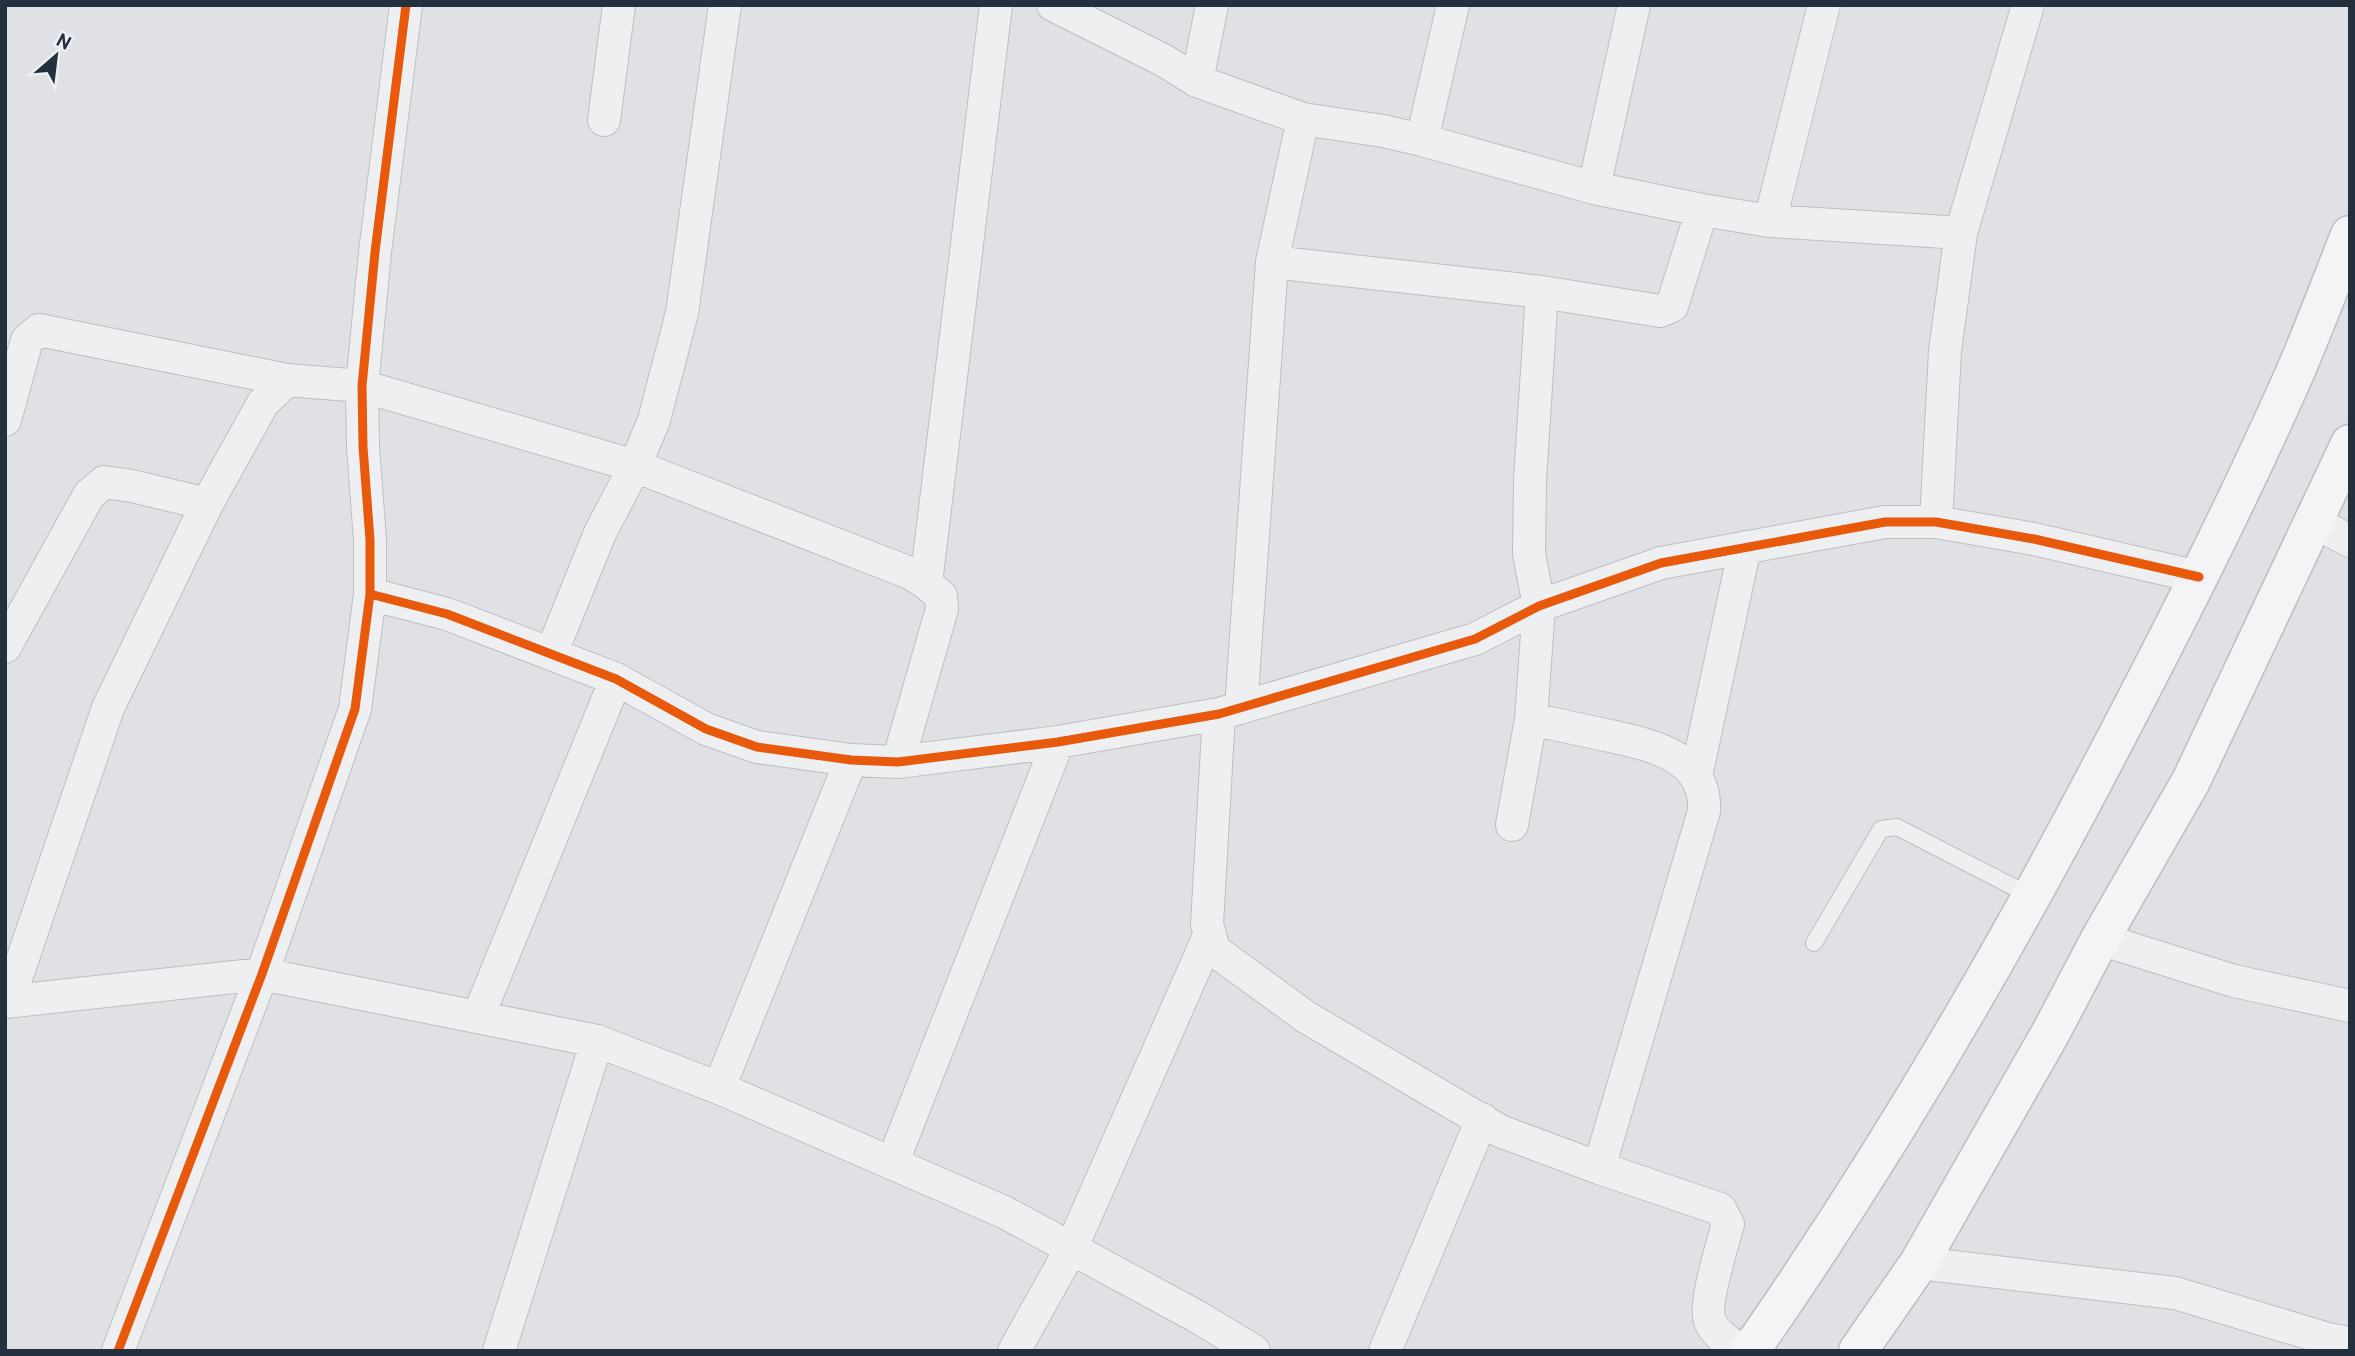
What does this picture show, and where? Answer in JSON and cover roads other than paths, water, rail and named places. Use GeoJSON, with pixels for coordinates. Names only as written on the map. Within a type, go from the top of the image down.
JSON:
{"type":"FeatureCollection","features":[{"type":"Feature","properties":{"kind":"main road"},"geometry":{"type":"LineString","coordinates":[[1750,1351],[1810,1264],[1940,1055],[2033,897],[2199,577],[2293,376],[2350,235]]}},
{"type":"Feature","properties":{"kind":"main road"},"geometry":{"type":"LineString","coordinates":[[1858,1351],[1919,1263],[2050,1034],[2099,939],[2191,781],[2350,444]]}},
{"type":"Feature","properties":{"kind":"street"},"geometry":{"type":"LineString","coordinates":[[118,1351],[262,974],[355,709],[370,594],[362,386],[375,252],[406,5]]}},
{"type":"Feature","properties":{"kind":"street"},"geometry":{"type":"LineString","coordinates":[[604,120],[619,5]]}},
{"type":"Feature","properties":{"kind":"street"},"geometry":{"type":"LineString","coordinates":[[551,654],[600,533],[635,466],[654,420],[682,313],[725,5]]}},
{"type":"Feature","properties":{"kind":"street"},"geometry":{"type":"LineString","coordinates":[[926,583],[996,5]]}},
{"type":"Feature","properties":{"kind":"street"},"geometry":{"type":"LineString","coordinates":[[1053,5],[1197,80],[1303,119],[1422,139],[1594,188],[1702,210],[1770,221],[1961,233]]}},
{"type":"Feature","properties":{"kind":"street"},"geometry":{"type":"LineString","coordinates":[[1197,80],[1212,5]]}},
{"type":"Feature","properties":{"kind":"street"},"geometry":{"type":"LineString","coordinates":[[1422,139],[1453,5]]}},
{"type":"Feature","properties":{"kind":"street"},"geometry":{"type":"LineString","coordinates":[[1594,188],[1634,5]]}},
{"type":"Feature","properties":{"kind":"street"},"geometry":{"type":"LineString","coordinates":[[1770,221],[1824,5]]}},
{"type":"Feature","properties":{"kind":"street"},"geometry":{"type":"LineString","coordinates":[[1936,522],[1945,351],[1961,233],[2028,5]]}},
{"type":"Feature","properties":{"kind":"street"},"geometry":{"type":"LineString","coordinates":[[1303,119],[1272,262],[1207,925],[1209,936],[1214,950],[1306,1017],[1500,1130],[1599,1168],[1720,1209],[1728,1224],[1714,1276],[1708,1318],[1717,1334],[1741,1351]]}},
{"type":"Feature","properties":{"kind":"street"},"geometry":{"type":"LineString","coordinates":[[1272,262],[1542,292],[1660,312],[1672,306],[1702,210]]}},
{"type":"Feature","properties":{"kind":"street"},"geometry":{"type":"LineString","coordinates":[[1511,825],[1531,719],[1539,606],[1529,554],[1530,480],[1542,292]]}},
{"type":"Feature","properties":{"kind":"street"},"geometry":{"type":"LineString","coordinates":[[5,421],[27,340],[39,330],[287,380],[362,386],[635,466],[910,573],[941,596],[942,609],[898,762]]}},
{"type":"Feature","properties":{"kind":"street"},"geometry":{"type":"LineString","coordinates":[[287,380],[263,403],[207,505],[108,708],[7,1002],[262,974],[597,1041],[719,1088],[1004,1212],[1196,1316],[1254,1351]]}},
{"type":"Feature","properties":{"kind":"street"},"geometry":{"type":"LineString","coordinates":[[5,647],[89,495],[104,482],[132,486],[207,505]]}},
{"type":"Feature","properties":{"kind":"street"},"geometry":{"type":"LineString","coordinates":[[370,594],[447,614],[616,679],[706,729],[757,747],[851,760],[898,762],[1058,742],[1230,711],[1475,639],[1539,606],[1661,563],[1885,522],[1936,522],[2034,539],[2199,577]]}},
{"type":"Feature","properties":{"kind":"street"},"geometry":{"type":"LineString","coordinates":[[2314,522],[2350,541]]}},
{"type":"Feature","properties":{"kind":"street"},"geometry":{"type":"LineString","coordinates":[[1696,776],[1745,547]]}},
{"type":"Feature","properties":{"kind":"street"},"geometry":{"type":"LineString","coordinates":[[478,1017],[616,679]]}},
{"type":"Feature","properties":{"kind":"street"},"geometry":{"type":"LineString","coordinates":[[1531,719],[1654,746],[1682,763],[1696,776],[1705,795],[1704,811],[1599,1168]]}},
{"type":"Feature","properties":{"kind":"street"},"geometry":{"type":"LineString","coordinates":[[892,1164],[1058,742]]}},
{"type":"Feature","properties":{"kind":"street"},"geometry":{"type":"LineString","coordinates":[[719,1088],[851,760]]}},
{"type":"Feature","properties":{"kind":"street"},"geometry":{"type":"LineString","coordinates":[[1014,1351],[1071,1249],[1209,936]]}},
{"type":"Feature","properties":{"kind":"street"},"geometry":{"type":"LineString","coordinates":[[2099,939],[2234,981],[2350,1006]]}},
{"type":"Feature","properties":{"kind":"street"},"geometry":{"type":"LineString","coordinates":[[499,1351],[597,1041]]}},
{"type":"Feature","properties":{"kind":"street"},"geometry":{"type":"LineString","coordinates":[[1385,1351],[1482,1119]]}},
{"type":"Feature","properties":{"kind":"street"},"geometry":{"type":"LineString","coordinates":[[1919,1263],[2175,1293],[2292,1339],[2350,1343]]}},
{"type":"Feature","properties":{"kind":"lane"},"geometry":{"type":"LineString","coordinates":[[1814,943],[1881,829],[1897,827],[2033,897]]}}]}
